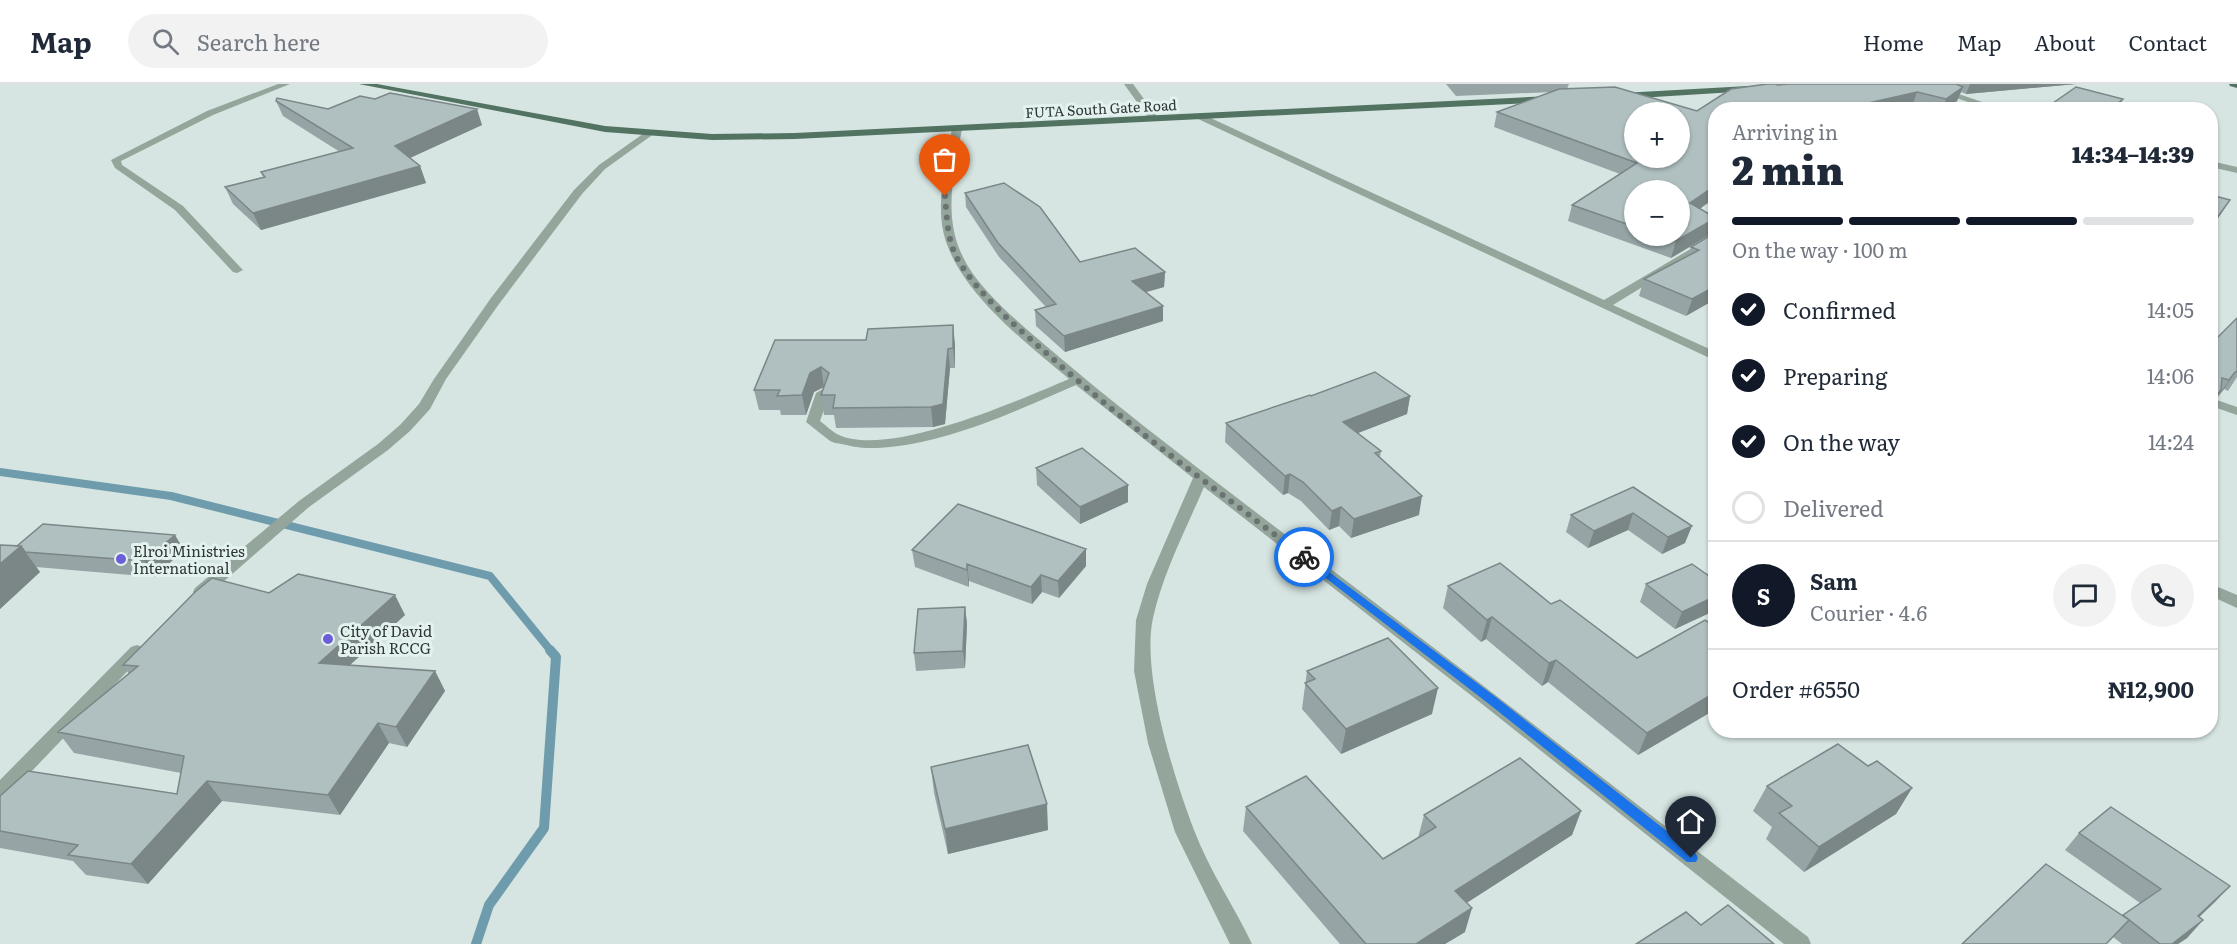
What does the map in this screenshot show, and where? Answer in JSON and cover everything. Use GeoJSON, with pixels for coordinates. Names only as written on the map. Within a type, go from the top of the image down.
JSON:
{"type":"FeatureCollection","features":[{"type":"Feature","properties":{"kind":"main road","name":"FUTA South Gate Road"},"geometry":{"type":"LineString","coordinates":[[363,84],[550,120],[650,133],[712,137],[957,129],[1563,98]]}},
{"type":"Feature","properties":{"kind":"main road"},"geometry":{"type":"LineString","coordinates":[[1610,96],[1763,88]]}},
{"type":"Feature","properties":{"kind":"street"},"geometry":{"type":"LineString","coordinates":[[237,270],[179,208],[118,166],[116,160],[210,113],[286,84]]}},
{"type":"Feature","properties":{"kind":"street"},"geometry":{"type":"LineString","coordinates":[[1128,84],[1154,118]]}},
{"type":"Feature","properties":{"kind":"street"},"geometry":{"type":"LineString","coordinates":[[1730,84],[1740,90]]}},
{"type":"Feature","properties":{"kind":"street"},"geometry":{"type":"LineString","coordinates":[[1920,84],[1977,102]]}},
{"type":"Feature","properties":{"kind":"street"},"geometry":{"type":"LineString","coordinates":[[1198,116],[1708,353]]}},
{"type":"Feature","properties":{"kind":"street"},"geometry":{"type":"LineString","coordinates":[[957,129],[945,196],[949,231],[957,257],[1004,315],[1077,380],[1200,479],[1493,701],[1800,944]]}},
{"type":"Feature","properties":{"kind":"street"},"geometry":{"type":"LineString","coordinates":[[190,602],[304,504],[383,447],[405,428],[425,406],[440,379],[495,301],[578,192],[602,167],[650,133]]}},
{"type":"Feature","properties":{"kind":"street"},"geometry":{"type":"LineString","coordinates":[[2218,166],[2237,170]]}},
{"type":"Feature","properties":{"kind":"street"},"geometry":{"type":"LineString","coordinates":[[1604,305],[1708,242]]}},
{"type":"Feature","properties":{"kind":"street"},"geometry":{"type":"LineString","coordinates":[[823,393],[813,422],[819,430],[835,439],[856,445],[884,444],[929,435],[993,415],[1077,380]]}},
{"type":"Feature","properties":{"kind":"street"},"geometry":{"type":"LineString","coordinates":[[2218,404],[2237,411]]}},
{"type":"Feature","properties":{"kind":"street"},"geometry":{"type":"LineString","coordinates":[[1200,479],[1155,584],[1144,620],[1143,671],[1157,743],[1185,832],[1240,944]]}},
{"type":"Feature","properties":{"kind":"street"},"geometry":{"type":"LineString","coordinates":[[2218,592],[2237,602]]}},
{"type":"Feature","properties":{"kind":"street"},"geometry":{"type":"LineString","coordinates":[[0,792],[147,641]]}},
{"type":"Feature","properties":{"kind":"building"},"geometry":{"type":"Polygon","coordinates":[[[1767,84],[1956,84],[1963,87],[1946,99],[1917,92],[1873,102],[1711,102],[1731,89],[1767,84]]]}},
{"type":"Feature","properties":{"kind":"building"},"geometry":{"type":"Polygon","coordinates":[[[1615,87],[1666,102],[1624,102],[1624,158],[1497,112],[1559,89],[1615,87]]]}},
{"type":"Feature","properties":{"kind":"building"},"geometry":{"type":"Polygon","coordinates":[[[2076,87],[2123,99],[2119,102],[2054,102],[2076,87]]]}},
{"type":"Feature","properties":{"kind":"building"},"geometry":{"type":"Polygon","coordinates":[[[390,93],[477,109],[395,146],[420,166],[253,213],[225,187],[265,177],[261,172],[353,148],[276,101],[277,98],[328,109],[360,96],[375,99],[390,93]]]}},
{"type":"Feature","properties":{"kind":"building"},"geometry":{"type":"Polygon","coordinates":[[[1708,104],[1708,191],[1690,203],[1690,180],[1624,180],[1624,223],[1572,205],[1629,168],[1690,168],[1690,109],[1697,111],[1708,104]]]}},
{"type":"Feature","properties":{"kind":"building"},"geometry":{"type":"Polygon","coordinates":[[[1004,183],[1040,207],[1080,262],[1135,248],[1165,272],[1132,281],[1163,306],[1064,336],[1035,310],[1056,304],[998,243],[965,193],[1004,183]]]}},
{"type":"Feature","properties":{"kind":"building"},"geometry":{"type":"Polygon","coordinates":[[[2218,197],[2230,200],[2218,216],[2218,197]]]}},
{"type":"Feature","properties":{"kind":"building"},"geometry":{"type":"Polygon","coordinates":[[[1690,203],[1708,213],[1708,223],[1690,233],[1690,203]]]}},
{"type":"Feature","properties":{"kind":"building"},"geometry":{"type":"Polygon","coordinates":[[[1708,237],[1708,290],[1692,299],[1644,279],[1699,250],[1691,247],[1708,237]]]}},
{"type":"Feature","properties":{"kind":"building"},"geometry":{"type":"Polygon","coordinates":[[[2237,318],[2237,372],[2229,380],[2222,378],[2221,390],[2218,394],[2218,337],[2237,318]]]}},
{"type":"Feature","properties":{"kind":"building"},"geometry":{"type":"Polygon","coordinates":[[[953,325],[953,348],[948,349],[943,404],[931,407],[833,408],[835,395],[821,395],[829,373],[821,367],[810,373],[802,395],[777,396],[780,390],[754,390],[775,340],[866,340],[868,329],[953,325]]]}},
{"type":"Feature","properties":{"kind":"building"},"geometry":{"type":"Polygon","coordinates":[[[1375,372],[1410,396],[1343,422],[1381,451],[1375,453],[1422,496],[1354,519],[1341,507],[1332,511],[1303,482],[1290,474],[1285,476],[1226,423],[1311,396],[1375,372]]]}},
{"type":"Feature","properties":{"kind":"building"},"geometry":{"type":"Polygon","coordinates":[[[1082,448],[1128,485],[1080,507],[1036,468],[1082,448]]]}},
{"type":"Feature","properties":{"kind":"building"},"geometry":{"type":"Polygon","coordinates":[[[1633,487],[1692,526],[1668,537],[1633,513],[1594,531],[1571,515],[1633,487]]]}},
{"type":"Feature","properties":{"kind":"building"},"geometry":{"type":"Polygon","coordinates":[[[958,504],[1086,549],[1058,581],[1041,575],[1031,587],[967,564],[967,570],[912,550],[958,504]]]}},
{"type":"Feature","properties":{"kind":"building"},"geometry":{"type":"Polygon","coordinates":[[[43,524],[175,535],[144,561],[25,552],[21,546],[17,546],[43,524]]]}},
{"type":"Feature","properties":{"kind":"building"},"geometry":{"type":"Polygon","coordinates":[[[0,545],[21,546],[0,564],[0,545]]]}},
{"type":"Feature","properties":{"kind":"building"},"geometry":{"type":"Polygon","coordinates":[[[1500,563],[1551,604],[1560,600],[1637,658],[1705,620],[1708,622],[1708,697],[1647,733],[1556,660],[1549,663],[1492,617],[1487,620],[1448,586],[1500,563]]]}},
{"type":"Feature","properties":{"kind":"building"},"geometry":{"type":"Polygon","coordinates":[[[1692,564],[1708,575],[1708,600],[1682,612],[1646,584],[1692,564]]]}},
{"type":"Feature","properties":{"kind":"building"},"geometry":{"type":"Polygon","coordinates":[[[298,574],[395,595],[319,663],[435,671],[396,727],[378,723],[328,795],[207,781],[131,864],[68,855],[78,845],[0,831],[0,796],[28,771],[177,794],[184,756],[58,732],[138,666],[123,665],[195,592],[212,578],[269,593],[298,574]]]}},
{"type":"Feature","properties":{"kind":"building"},"geometry":{"type":"Polygon","coordinates":[[[965,607],[963,651],[914,653],[918,609],[965,607]]]}},
{"type":"Feature","properties":{"kind":"building"},"geometry":{"type":"Polygon","coordinates":[[[1388,638],[1438,688],[1346,729],[1305,683],[1315,679],[1307,671],[1388,638]]]}},
{"type":"Feature","properties":{"kind":"building"},"geometry":{"type":"Polygon","coordinates":[[[1838,744],[1868,766],[1877,761],[1912,788],[1819,847],[1779,813],[1792,806],[1767,786],[1838,744]]]}},
{"type":"Feature","properties":{"kind":"building"},"geometry":{"type":"Polygon","coordinates":[[[1028,745],[1047,804],[945,829],[931,767],[1028,745]]]}},
{"type":"Feature","properties":{"kind":"building"},"geometry":{"type":"Polygon","coordinates":[[[1520,758],[1581,811],[1455,891],[1472,908],[1416,944],[1366,944],[1246,807],[1306,776],[1383,859],[1436,827],[1424,815],[1520,758]]]}},
{"type":"Feature","properties":{"kind":"building"},"geometry":{"type":"Polygon","coordinates":[[[2111,807],[2230,886],[2198,916],[2203,920],[2172,944],[2160,944],[2123,915],[2161,889],[2079,833],[2111,807]]]}},
{"type":"Feature","properties":{"kind":"building"},"geometry":{"type":"Polygon","coordinates":[[[2046,864],[2129,920],[2106,944],[1962,944],[2046,864]]]}},
{"type":"Feature","properties":{"kind":"building"},"geometry":{"type":"Polygon","coordinates":[[[1728,905],[1774,944],[1636,944],[1686,912],[1701,925],[1728,905]]]}},
{"type":"Feature","properties":{"kind":"waterway"},"geometry":{"type":"LineString","coordinates":[[0,472],[171,496],[490,576],[551,651]]}},
{"type":"Feature","properties":{"kind":"waterway"},"geometry":{"type":"LineString","coordinates":[[476,944],[489,905],[544,828],[556,657],[550,650]]}},
{"type":"Feature","properties":{"kind":"way so far"},"geometry":{"type":"LineString","coordinates":[[945,196],[949,231],[957,257],[1004,315],[1077,380],[1200,479],[1304,557]]}},
{"type":"Feature","properties":{"kind":"place","name":"Elroi Ministries International"},"geometry":{"type":"Point","coordinates":[121,559]}},
{"type":"Feature","properties":{"kind":"place","name":"City of David Parish RCCG"},"geometry":{"type":"Point","coordinates":[328,639]}},
{"type":"Feature","properties":{"kind":"route"},"geometry":{"type":"LineString","coordinates":[[1304,557],[1493,701],[1691,858]]}}]}
